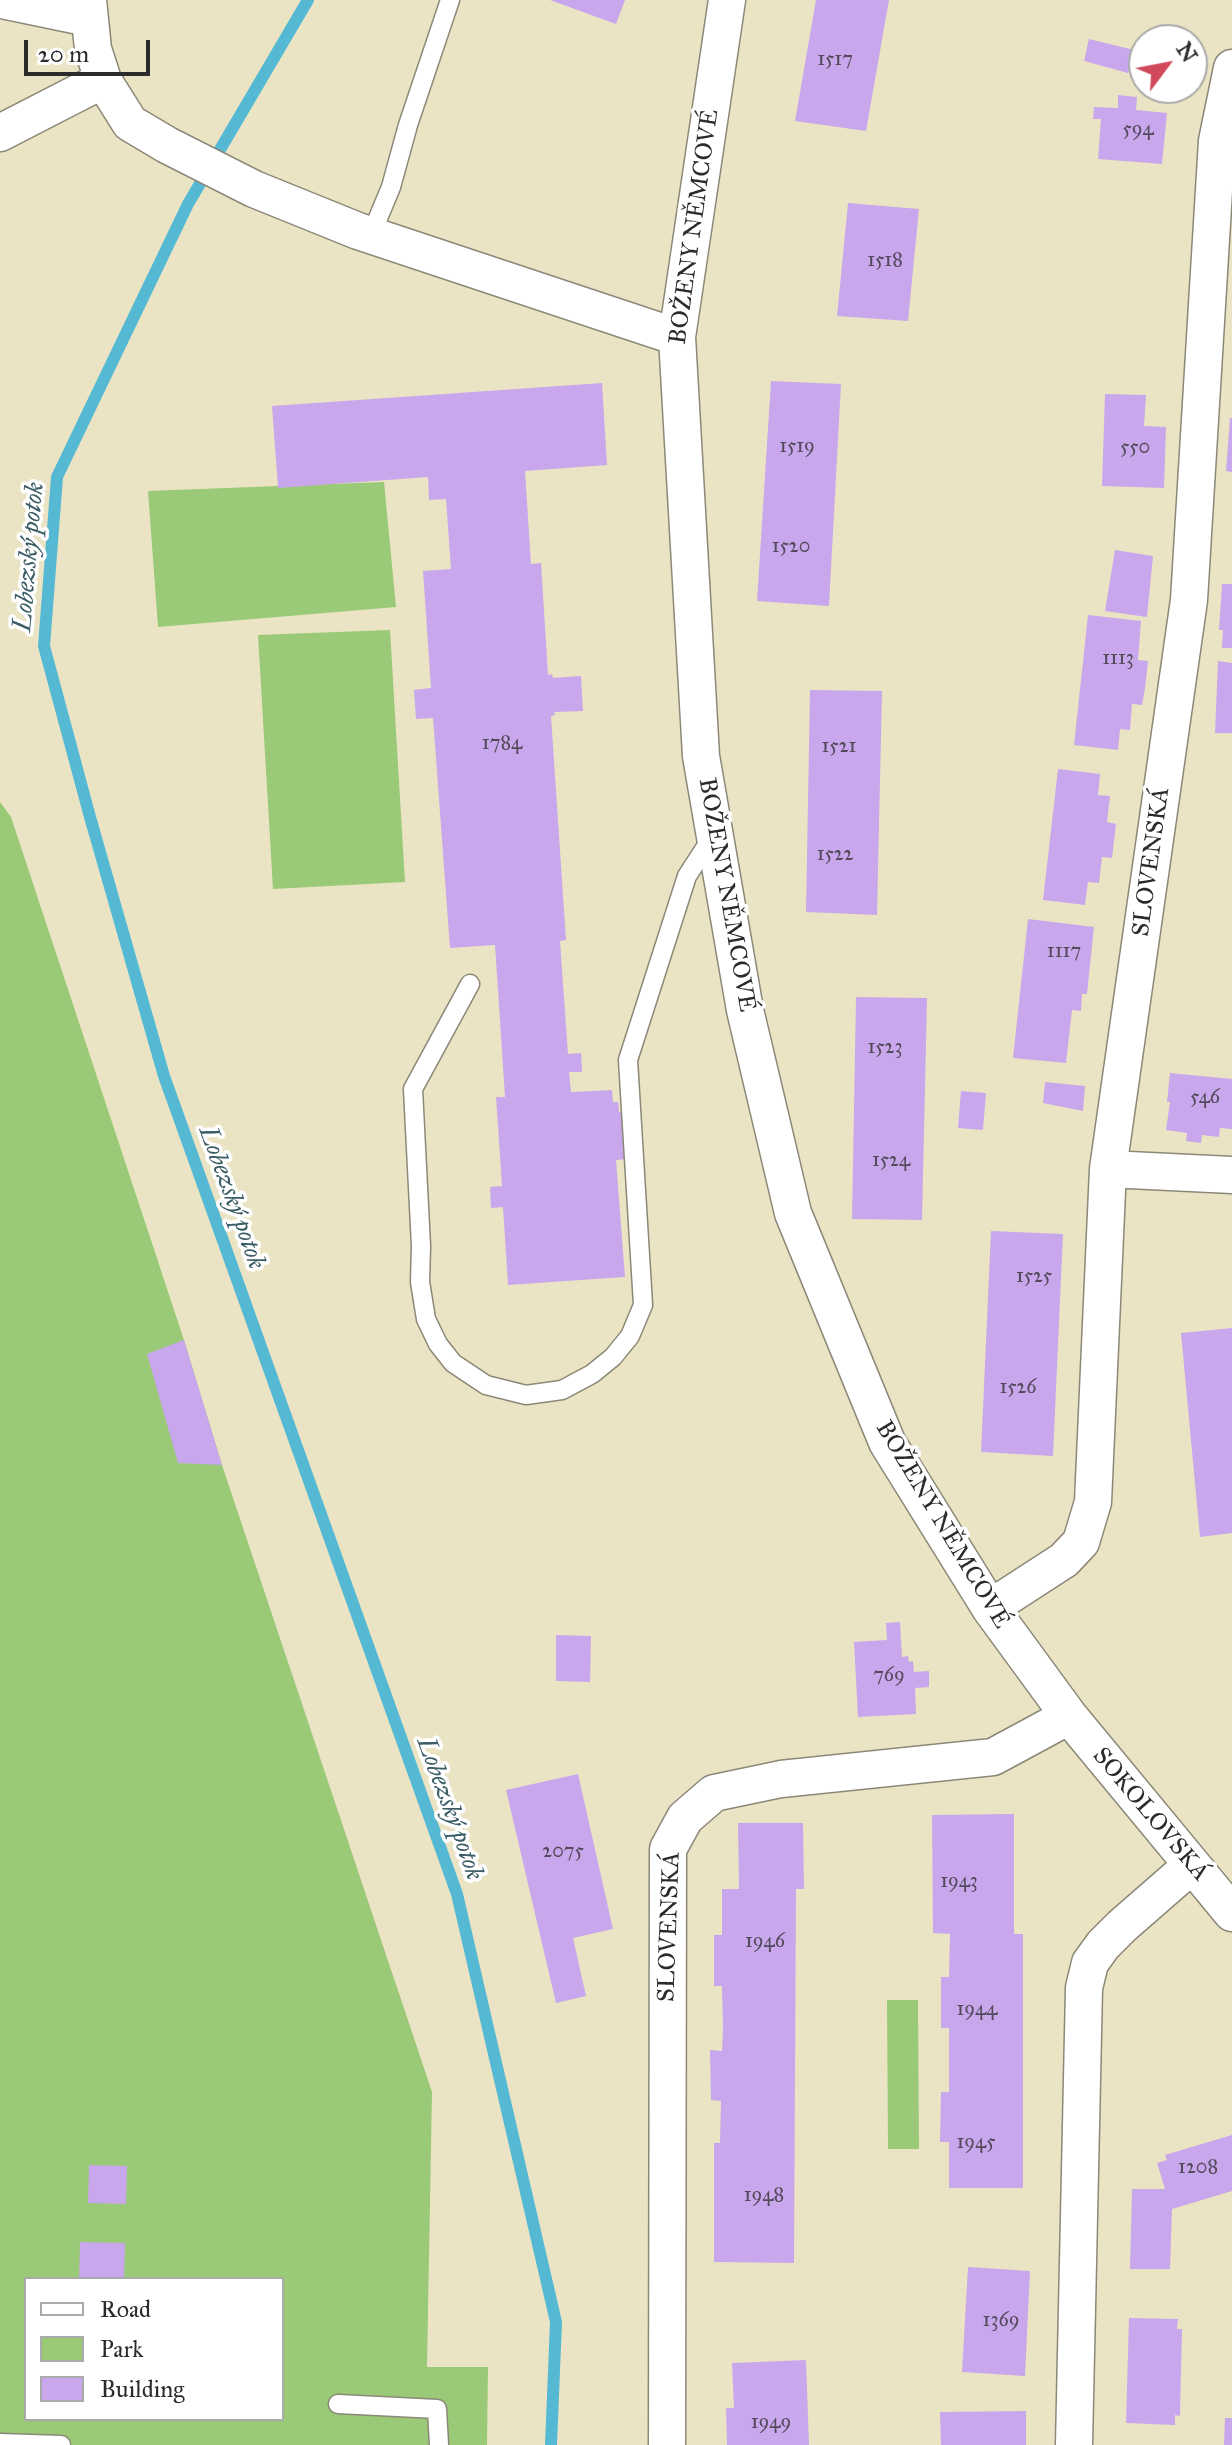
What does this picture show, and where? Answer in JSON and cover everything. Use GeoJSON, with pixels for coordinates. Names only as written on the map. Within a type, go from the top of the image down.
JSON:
{"type":"FeatureCollection","features":[{"type":"Feature","properties":{"kind":"street"},"geometry":{"type":"LineString","coordinates":[[2,0],[88,9],[93,49],[103,80],[130,123],[254,189],[371,235],[677,337]]}},
{"type":"Feature","properties":{"kind":"street","name":"BOŽENY NĚMCOVÉ"},"geometry":{"type":"LineString","coordinates":[[727,0],[677,337],[701,756],[745,1010],[793,1213],[887,1442],[990,1608],[1069,1716]]}},
{"type":"Feature","properties":{"kind":"street","name":"SLOVENSKÁ"},"geometry":{"type":"LineString","coordinates":[[990,1608],[1064,1560],[1081,1542],[1093,1502],[1108,1169],[1189,600],[1217,141],[1232,68]]}},
{"type":"Feature","properties":{"kind":"street"},"geometry":{"type":"LineString","coordinates":[[0,133],[103,80]]}},
{"type":"Feature","properties":{"kind":"street"},"geometry":{"type":"LineString","coordinates":[[1108,1169],[1232,1175]]}},
{"type":"Feature","properties":{"kind":"street","name":"SLOVENSKÁ"},"geometry":{"type":"LineString","coordinates":[[667,2445],[668,1849],[685,1818],[714,1793],[781,1779],[993,1757],[1069,1716]]}},
{"type":"Feature","properties":{"kind":"street","name":"SOKOLOVSKÁ"},"geometry":{"type":"LineString","coordinates":[[1069,1716],[1232,1913]]}},
{"type":"Feature","properties":{"kind":"street"},"geometry":{"type":"LineString","coordinates":[[1074,2445],[1084,1988],[1090,1963],[1103,1945],[1192,1865]]}},
{"type":"Feature","properties":{"kind":"lane"},"geometry":{"type":"LineString","coordinates":[[371,235],[391,187],[408,125],[450,0]]}},
{"type":"Feature","properties":{"kind":"lane"},"geometry":{"type":"LineString","coordinates":[[470,984],[413,1089],[420,1282],[426,1319],[438,1344],[453,1363],[486,1385],[526,1395],[562,1390],[592,1374],[613,1357],[630,1336],[643,1305],[628,1060],[687,876],[715,834]]}},
{"type":"Feature","properties":{"kind":"lane"},"geometry":{"type":"LineString","coordinates":[[338,2404],[437,2409],[439,2445]]}},
{"type":"Feature","properties":{"kind":"lane"},"geometry":{"type":"LineString","coordinates":[[0,2443],[61,2445]]}},
{"type":"Feature","properties":{"kind":"green space"},"geometry":{"type":"Polygon","coordinates":[[[384,482],[396,607],[158,627],[148,491],[384,482]]]}},
{"type":"Feature","properties":{"kind":"green space"},"geometry":{"type":"Polygon","coordinates":[[[390,630],[405,882],[273,889],[258,635],[390,630]]]}},
{"type":"Feature","properties":{"kind":"green space"},"geometry":{"type":"Polygon","coordinates":[[[0,802],[11,817],[184,1340],[222,1465],[432,2092],[427,2367],[488,2367],[487,2445],[0,2445],[0,802]]]}},
{"type":"Feature","properties":{"kind":"green space"},"geometry":{"type":"Polygon","coordinates":[[[887,2000],[918,2000],[919,2149],[888,2149],[887,2000]]]}},
{"type":"Feature","properties":{"kind":"building"},"geometry":{"type":"Polygon","coordinates":[[[550,0],[625,0],[616,24],[550,0]]]}},
{"type":"Feature","properties":{"kind":"building"},"geometry":{"type":"Polygon","coordinates":[[[816,0],[889,0],[866,131],[795,121],[816,0]]]}},
{"type":"Feature","properties":{"kind":"building"},"geometry":{"type":"Polygon","coordinates":[[[1089,39],[1128,49],[1128,73],[1084,61],[1089,39]]]}},
{"type":"Feature","properties":{"kind":"building"},"geometry":{"type":"Polygon","coordinates":[[[1118,95],[1128,96],[1128,104],[1136,104],[1136,110],[1167,113],[1162,164],[1098,159],[1101,119],[1093,119],[1094,107],[1118,108],[1118,95]]]}},
{"type":"Feature","properties":{"kind":"building"},"geometry":{"type":"Polygon","coordinates":[[[848,203],[919,209],[908,321],[837,316],[848,203]]]}},
{"type":"Feature","properties":{"kind":"building"},"geometry":{"type":"Polygon","coordinates":[[[771,381],[841,384],[829,606],[757,601],[771,381]]]}},
{"type":"Feature","properties":{"kind":"building"},"geometry":{"type":"Polygon","coordinates":[[[602,383],[607,465],[525,471],[531,564],[541,563],[548,675],[552,674],[553,678],[581,676],[583,711],[554,712],[555,715],[551,716],[566,940],[560,941],[568,1054],[581,1053],[582,1072],[569,1072],[571,1092],[612,1090],[613,1102],[618,1102],[619,1112],[623,1112],[626,1159],[616,1160],[625,1277],[508,1285],[503,1207],[491,1208],[490,1187],[502,1186],[496,1097],[505,1097],[495,945],[450,948],[433,718],[416,719],[414,690],[431,688],[423,571],[451,569],[446,499],[429,500],[428,477],[278,488],[272,406],[602,383]]]}},
{"type":"Feature","properties":{"kind":"building"},"geometry":{"type":"Polygon","coordinates":[[[1105,394],[1146,395],[1144,426],[1166,427],[1164,488],[1102,486],[1105,394]]]}},
{"type":"Feature","properties":{"kind":"building"},"geometry":{"type":"Polygon","coordinates":[[[1232,418],[1232,472],[1226,471],[1232,418]]]}},
{"type":"Feature","properties":{"kind":"building"},"geometry":{"type":"Polygon","coordinates":[[[1115,550],[1153,556],[1147,617],[1105,611],[1115,550]]]}},
{"type":"Feature","properties":{"kind":"building"},"geometry":{"type":"Polygon","coordinates":[[[1222,584],[1232,584],[1232,648],[1222,648],[1223,630],[1219,630],[1222,584]]]}},
{"type":"Feature","properties":{"kind":"building"},"geometry":{"type":"Polygon","coordinates":[[[1088,615],[1141,621],[1138,660],[1148,661],[1142,705],[1132,704],[1130,730],[1120,729],[1118,750],[1074,745],[1088,615]]]}},
{"type":"Feature","properties":{"kind":"building"},"geometry":{"type":"Polygon","coordinates":[[[1218,661],[1232,663],[1232,733],[1215,733],[1218,661]]]}},
{"type":"Feature","properties":{"kind":"building"},"geometry":{"type":"Polygon","coordinates":[[[810,690],[882,691],[877,915],[806,912],[810,690]]]}},
{"type":"Feature","properties":{"kind":"building"},"geometry":{"type":"Polygon","coordinates":[[[1058,769],[1100,774],[1098,795],[1110,796],[1107,822],[1116,824],[1112,858],[1102,857],[1099,883],[1088,882],[1085,905],[1043,900],[1058,769]]]}},
{"type":"Feature","properties":{"kind":"building"},"geometry":{"type":"Polygon","coordinates":[[[1028,919],[1094,927],[1087,994],[1082,994],[1081,1011],[1072,1010],[1066,1063],[1013,1058],[1028,919]]]}},
{"type":"Feature","properties":{"kind":"building"},"geometry":{"type":"Polygon","coordinates":[[[856,997],[927,998],[922,1220],[852,1219],[856,997]]]}},
{"type":"Feature","properties":{"kind":"building"},"geometry":{"type":"Polygon","coordinates":[[[1170,1073],[1232,1079],[1232,1129],[1220,1128],[1219,1137],[1202,1135],[1201,1143],[1186,1141],[1187,1133],[1166,1130],[1170,1073]]]}},
{"type":"Feature","properties":{"kind":"building"},"geometry":{"type":"Polygon","coordinates":[[[1045,1082],[1085,1086],[1083,1111],[1043,1103],[1045,1082]]]}},
{"type":"Feature","properties":{"kind":"building"},"geometry":{"type":"Polygon","coordinates":[[[961,1091],[986,1093],[983,1130],[958,1128],[961,1091]]]}},
{"type":"Feature","properties":{"kind":"building"},"geometry":{"type":"Polygon","coordinates":[[[991,1231],[1063,1234],[1053,1456],[981,1452],[991,1231]]]}},
{"type":"Feature","properties":{"kind":"building"},"geometry":{"type":"Polygon","coordinates":[[[1232,1328],[1232,1533],[1200,1537],[1181,1333],[1232,1328]]]}},
{"type":"Feature","properties":{"kind":"building"},"geometry":{"type":"Polygon","coordinates":[[[184,1340],[222,1465],[178,1463],[147,1354],[184,1340]]]}},
{"type":"Feature","properties":{"kind":"building"},"geometry":{"type":"Polygon","coordinates":[[[900,1622],[902,1657],[908,1656],[909,1662],[913,1661],[914,1672],[929,1671],[929,1687],[915,1688],[916,1714],[858,1717],[854,1642],[887,1640],[886,1623],[900,1622]]]}},
{"type":"Feature","properties":{"kind":"building"},"geometry":{"type":"Polygon","coordinates":[[[556,1635],[591,1636],[590,1682],[556,1681],[556,1635]]]}},
{"type":"Feature","properties":{"kind":"building"},"geometry":{"type":"Polygon","coordinates":[[[578,1774],[613,1929],[573,1938],[586,1996],[556,2003],[506,1790],[578,1774]]]}},
{"type":"Feature","properties":{"kind":"building"},"geometry":{"type":"Polygon","coordinates":[[[1014,1814],[1014,1934],[1023,1934],[1023,2188],[949,2188],[949,2142],[940,2142],[941,2092],[949,2092],[949,2028],[941,2028],[941,1977],[949,1977],[950,1934],[933,1933],[932,1815],[1014,1814]]]}},
{"type":"Feature","properties":{"kind":"building"},"geometry":{"type":"Polygon","coordinates":[[[738,1823],[803,1823],[804,1889],[796,1889],[794,2263],[714,2262],[714,2143],[720,2143],[721,2101],[711,2100],[710,2050],[722,2051],[723,2029],[722,1986],[714,1986],[714,1935],[722,1935],[722,1889],[739,1889],[738,1823]]]}},
{"type":"Feature","properties":{"kind":"building"},"geometry":{"type":"Polygon","coordinates":[[[1232,2135],[1232,2191],[1172,2209],[1170,2269],[1130,2269],[1132,2189],[1165,2189],[1157,2163],[1167,2160],[1165,2155],[1232,2135]]]}},
{"type":"Feature","properties":{"kind":"building"},"geometry":{"type":"Polygon","coordinates":[[[89,2165],[127,2166],[126,2204],[88,2203],[89,2165]]]}},
{"type":"Feature","properties":{"kind":"building"},"geometry":{"type":"Polygon","coordinates":[[[80,2242],[125,2243],[124,2277],[79,2277],[80,2242]]]}},
{"type":"Feature","properties":{"kind":"building"},"geometry":{"type":"Polygon","coordinates":[[[968,2267],[1030,2271],[1025,2376],[962,2372],[968,2267]]]}},
{"type":"Feature","properties":{"kind":"building"},"geometry":{"type":"Polygon","coordinates":[[[1129,2318],[1178,2319],[1177,2329],[1182,2329],[1180,2416],[1175,2415],[1175,2425],[1126,2423],[1129,2318]]]}},
{"type":"Feature","properties":{"kind":"building"},"geometry":{"type":"Polygon","coordinates":[[[806,2360],[809,2445],[727,2445],[726,2408],[734,2408],[732,2363],[806,2360]]]}},
{"type":"Feature","properties":{"kind":"building"},"geometry":{"type":"Polygon","coordinates":[[[1026,2411],[1026,2445],[941,2445],[940,2412],[1026,2411]]]}},
{"type":"Feature","properties":{"kind":"building"},"geometry":{"type":"Polygon","coordinates":[[[1225,2418],[1232,2418],[1232,2445],[1224,2445],[1225,2418]]]}},
{"type":"Feature","properties":{"kind":"waterway","name":"Lobezský potok"},"geometry":{"type":"LineString","coordinates":[[308,0],[188,204],[57,477],[44,646],[164,1076],[457,1894],[556,2322],[551,2445]]}}]}
